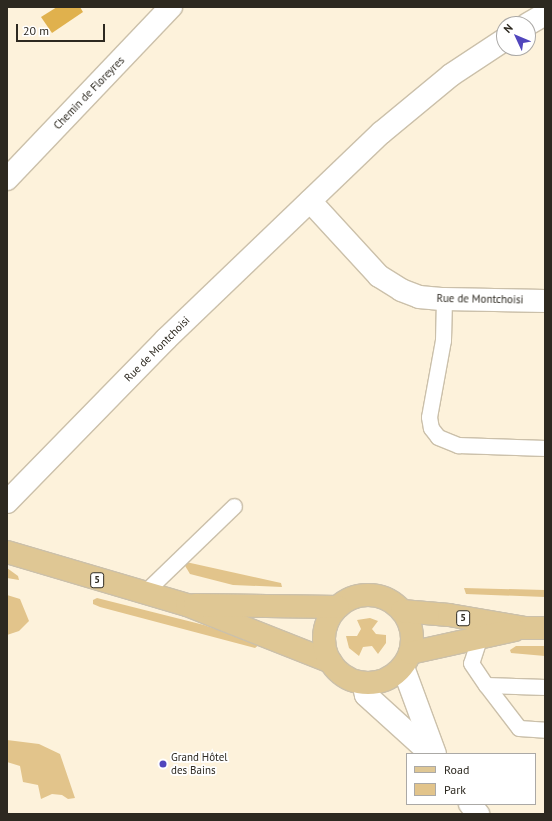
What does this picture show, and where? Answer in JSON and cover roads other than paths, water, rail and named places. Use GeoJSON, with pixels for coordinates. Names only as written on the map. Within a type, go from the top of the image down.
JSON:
{"type":"FeatureCollection","features":[{"type":"Feature","properties":{"kind":"main road","name":"5"},"geometry":{"type":"LineString","coordinates":[[7,552],[187,605],[331,662]]}},
{"type":"Feature","properties":{"kind":"main road"},"geometry":{"type":"LineString","coordinates":[[371,595],[394,603],[402,611],[412,631],[407,660],[385,679],[363,683],[345,676],[331,662],[325,648],[325,634],[329,619],[338,607],[359,596],[371,595]]}},
{"type":"Feature","properties":{"kind":"main road","name":"5"},"geometry":{"type":"LineString","coordinates":[[187,605],[338,607]]}},
{"type":"Feature","properties":{"kind":"main road","name":"5"},"geometry":{"type":"LineString","coordinates":[[402,611],[449,615],[524,628],[545,628]]}},
{"type":"Feature","properties":{"kind":"main road","name":"5"},"geometry":{"type":"LineString","coordinates":[[407,660],[479,639],[524,628]]}},
{"type":"Feature","properties":{"kind":"street","name":"Chemin de Floreyres"},"geometry":{"type":"LineString","coordinates":[[7,179],[171,7]]}},
{"type":"Feature","properties":{"kind":"street"},"geometry":{"type":"LineString","coordinates":[[536,19],[545,14]]}},
{"type":"Feature","properties":{"kind":"street","name":"Rue de Montchoisi"},"geometry":{"type":"LineString","coordinates":[[7,502],[166,339],[380,133],[420,99],[496,46]]}},
{"type":"Feature","properties":{"kind":"street","name":"Rue de Montchoisi"},"geometry":{"type":"LineString","coordinates":[[310,201],[379,276],[390,284],[419,297],[444,299],[545,301]]}},
{"type":"Feature","properties":{"kind":"street"},"geometry":{"type":"LineString","coordinates":[[407,660],[435,753]]}},
{"type":"Feature","properties":{"kind":"street"},"geometry":{"type":"LineString","coordinates":[[363,683],[366,695],[430,753]]}},
{"type":"Feature","properties":{"kind":"street"},"geometry":{"type":"LineString","coordinates":[[471,805],[478,814]]}},
{"type":"Feature","properties":{"kind":"lane"},"geometry":{"type":"LineString","coordinates":[[444,299],[443,340],[429,417],[431,428],[438,437],[458,445],[545,448]]}},
{"type":"Feature","properties":{"kind":"lane"},"geometry":{"type":"LineString","coordinates":[[144,593],[234,506]]}},
{"type":"Feature","properties":{"kind":"lane"},"geometry":{"type":"LineString","coordinates":[[479,639],[471,663],[486,685],[519,728],[545,730]]}},
{"type":"Feature","properties":{"kind":"lane"},"geometry":{"type":"LineString","coordinates":[[486,685],[545,687]]}},
{"type":"Feature","properties":{"kind":"place","name":"Grand Hôtel des Bains"},"geometry":{"type":"Point","coordinates":[163,764]}}]}
